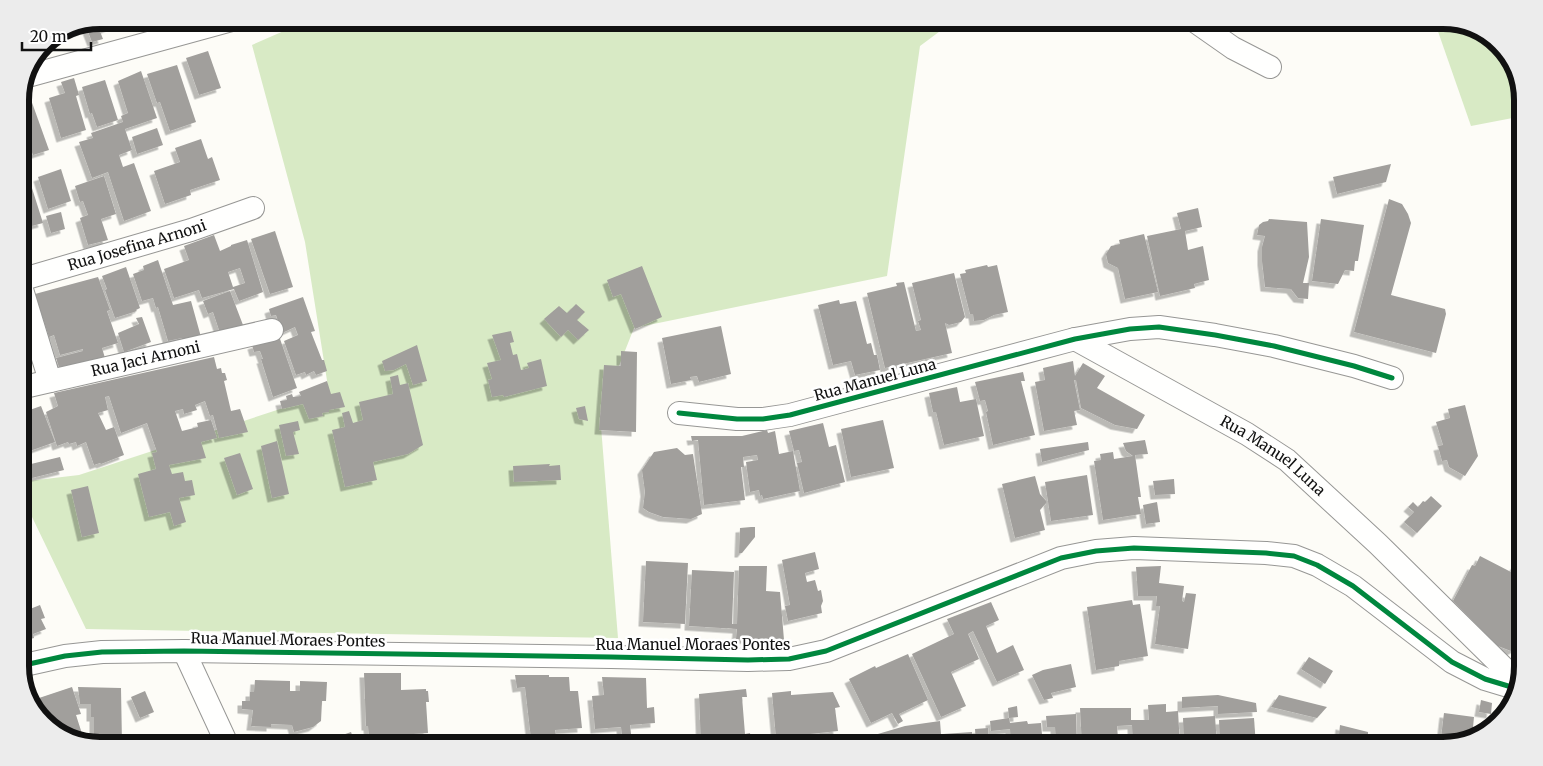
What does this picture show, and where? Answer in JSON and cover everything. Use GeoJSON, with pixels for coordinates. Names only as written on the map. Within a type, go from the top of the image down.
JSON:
{"type":"FeatureCollection","features":[{"type":"Feature","properties":{"kind":"street"},"geometry":{"type":"LineString","coordinates":[[33,75],[199,29]]}},
{"type":"Feature","properties":{"kind":"street"},"geometry":{"type":"LineString","coordinates":[[1206,29],[1234,48],[1270,67]]}},
{"type":"Feature","properties":{"kind":"street","name":"Rua Josefina Arnoni"},"geometry":{"type":"LineString","coordinates":[[29,278],[191,230],[252,208]]}},
{"type":"Feature","properties":{"kind":"street"},"geometry":{"type":"LineString","coordinates":[[29,311],[50,381]]}},
{"type":"Feature","properties":{"kind":"street"},"geometry":{"type":"LineString","coordinates":[[1075,339],[1130,328],[1159,327],[1274,346],[1354,366],[1392,378]]}},
{"type":"Feature","properties":{"kind":"street","name":"Rua Jaci Arnoni"},"geometry":{"type":"LineString","coordinates":[[29,386],[272,330]]}},
{"type":"Feature","properties":{"kind":"street","name":"Rua Manuel Luna"},"geometry":{"type":"LineString","coordinates":[[679,413],[738,419],[763,419],[790,415],[1075,339],[1247,434],[1287,460],[1378,544],[1514,678]]}},
{"type":"Feature","properties":{"kind":"street","name":"Rua Manuel Moraes Pontes"},"geometry":{"type":"LineString","coordinates":[[29,664],[65,656],[102,652],[184,651],[748,660],[790,659],[826,651],[1060,558],[1096,551],[1134,548],[1266,553],[1294,556],[1317,565],[1353,586],[1452,662],[1485,679],[1511,688]]}},
{"type":"Feature","properties":{"kind":"street"},"geometry":{"type":"LineString","coordinates":[[184,651],[224,737]]}},
{"type":"Feature","properties":{"kind":"green space"},"geometry":{"type":"Polygon","coordinates":[[[288,29],[943,29],[920,46],[887,276],[634,328],[600,414],[618,638],[86,629],[29,511],[29,481],[79,475],[329,393],[305,242],[252,45],[288,29]]]}},
{"type":"Feature","properties":{"kind":"green space"},"geometry":{"type":"Polygon","coordinates":[[[1437,29],[1453,29],[1475,36],[1497,53],[1507,68],[1513,86],[1514,118],[1471,126],[1437,29]]]}},
{"type":"Feature","properties":{"kind":"building"},"geometry":{"type":"Polygon","coordinates":[[[99,29],[103,39],[92,42],[87,30],[99,29]]]}},
{"type":"Feature","properties":{"kind":"building"},"geometry":{"type":"Polygon","coordinates":[[[208,51],[221,88],[199,95],[186,58],[208,51]]]}},
{"type":"Feature","properties":{"kind":"building"},"geometry":{"type":"Polygon","coordinates":[[[177,65],[196,122],[170,131],[160,102],[157,103],[147,74],[177,65]]]}},
{"type":"Feature","properties":{"kind":"building"},"geometry":{"type":"Polygon","coordinates":[[[141,71],[157,118],[125,129],[132,150],[119,155],[123,167],[134,163],[151,211],[124,221],[108,172],[92,178],[79,142],[93,138],[91,133],[123,122],[121,116],[128,113],[118,81],[141,71]]]}},
{"type":"Feature","properties":{"kind":"building"},"geometry":{"type":"Polygon","coordinates":[[[74,78],[79,95],[76,96],[86,130],[61,138],[49,98],[65,93],[61,82],[74,78]]]}},
{"type":"Feature","properties":{"kind":"building"},"geometry":{"type":"Polygon","coordinates":[[[105,80],[118,120],[97,127],[92,113],[90,114],[82,87],[105,80]]]}},
{"type":"Feature","properties":{"kind":"building"},"geometry":{"type":"Polygon","coordinates":[[[29,97],[49,150],[33,155],[29,144],[29,97]]]}},
{"type":"Feature","properties":{"kind":"building"},"geometry":{"type":"Polygon","coordinates":[[[157,128],[163,145],[137,154],[132,137],[157,128]]]}},
{"type":"Feature","properties":{"kind":"building"},"geometry":{"type":"Polygon","coordinates":[[[201,139],[208,159],[212,157],[220,180],[190,190],[191,195],[165,204],[154,171],[180,162],[175,148],[201,139]]]}},
{"type":"Feature","properties":{"kind":"building"},"geometry":{"type":"Polygon","coordinates":[[[1391,164],[1386,182],[1337,194],[1333,177],[1391,164]]]}},
{"type":"Feature","properties":{"kind":"building"},"geometry":{"type":"Polygon","coordinates":[[[61,169],[71,201],[48,209],[38,177],[61,169]]]}},
{"type":"Feature","properties":{"kind":"building"},"geometry":{"type":"Polygon","coordinates":[[[104,176],[116,214],[101,219],[108,240],[88,245],[80,218],[88,215],[83,201],[80,202],[75,186],[104,176]]]}},
{"type":"Feature","properties":{"kind":"building"},"geometry":{"type":"Polygon","coordinates":[[[31,185],[43,223],[29,227],[29,186],[31,185]]]}},
{"type":"Feature","properties":{"kind":"building"},"geometry":{"type":"Polygon","coordinates":[[[1389,199],[1402,204],[1411,223],[1391,295],[1445,309],[1446,314],[1436,353],[1354,332],[1389,199]]]}},
{"type":"Feature","properties":{"kind":"building"},"geometry":{"type":"Polygon","coordinates":[[[1198,208],[1202,227],[1185,231],[1188,250],[1203,246],[1209,280],[1194,284],[1195,288],[1160,296],[1147,236],[1181,229],[1177,213],[1198,208]]]}},
{"type":"Feature","properties":{"kind":"building"},"geometry":{"type":"Polygon","coordinates":[[[61,212],[65,229],[51,233],[46,216],[61,212]]]}},
{"type":"Feature","properties":{"kind":"building"},"geometry":{"type":"Polygon","coordinates":[[[1269,219],[1307,222],[1309,257],[1303,283],[1309,283],[1308,299],[1298,298],[1291,289],[1265,287],[1262,247],[1265,236],[1257,235],[1259,225],[1269,219]]]}},
{"type":"Feature","properties":{"kind":"building"},"geometry":{"type":"Polygon","coordinates":[[[1321,219],[1364,225],[1358,261],[1355,261],[1354,271],[1345,270],[1338,284],[1312,281],[1321,219]]]}},
{"type":"Feature","properties":{"kind":"building"},"geometry":{"type":"Polygon","coordinates":[[[275,231],[293,287],[270,294],[251,239],[275,231]]]}},
{"type":"Feature","properties":{"kind":"building"},"geometry":{"type":"Polygon","coordinates":[[[1144,234],[1158,292],[1125,299],[1118,268],[1108,263],[1106,254],[1111,246],[1120,244],[1119,240],[1144,234]]]}},
{"type":"Feature","properties":{"kind":"building"},"geometry":{"type":"Polygon","coordinates":[[[214,235],[220,251],[247,240],[263,292],[239,301],[234,289],[202,298],[199,290],[174,298],[164,269],[189,260],[184,246],[214,235]],[[240,268],[228,272],[233,287],[245,283],[240,268]]]}},
{"type":"Feature","properties":{"kind":"building"},"geometry":{"type":"Polygon","coordinates":[[[158,260],[173,305],[191,301],[201,337],[183,341],[182,338],[168,341],[158,307],[156,308],[153,298],[142,301],[133,274],[144,270],[143,266],[158,260]]]}},
{"type":"Feature","properties":{"kind":"building"},"geometry":{"type":"Polygon","coordinates":[[[987,265],[988,267],[997,265],[1008,312],[994,315],[984,320],[974,321],[973,314],[970,314],[960,274],[966,273],[965,270],[987,265]]]}},
{"type":"Feature","properties":{"kind":"building"},"geometry":{"type":"Polygon","coordinates":[[[642,266],[662,317],[635,329],[621,294],[613,297],[607,280],[642,266]]]}},
{"type":"Feature","properties":{"kind":"building"},"geometry":{"type":"Polygon","coordinates":[[[126,267],[140,308],[137,311],[115,318],[102,276],[126,267]]]}},
{"type":"Feature","properties":{"kind":"building"},"geometry":{"type":"Polygon","coordinates":[[[954,273],[965,317],[961,322],[949,325],[945,323],[952,353],[885,368],[867,293],[897,286],[896,283],[904,282],[916,331],[921,330],[918,321],[921,320],[912,283],[954,273]]]}},
{"type":"Feature","properties":{"kind":"building"},"geometry":{"type":"Polygon","coordinates":[[[98,277],[110,310],[107,311],[118,343],[102,348],[105,358],[59,367],[56,358],[83,351],[83,349],[60,355],[54,335],[49,337],[35,294],[98,277]]]}},
{"type":"Feature","properties":{"kind":"building"},"geometry":{"type":"Polygon","coordinates":[[[230,291],[243,325],[220,333],[213,312],[208,314],[203,301],[230,291]]]}},
{"type":"Feature","properties":{"kind":"building"},"geometry":{"type":"Polygon","coordinates":[[[303,297],[315,331],[311,332],[327,371],[316,375],[314,371],[306,375],[305,372],[296,375],[284,341],[298,335],[295,327],[282,333],[276,315],[271,316],[269,309],[303,297]]]}},
{"type":"Feature","properties":{"kind":"building"},"geometry":{"type":"Polygon","coordinates":[[[839,300],[840,304],[856,301],[867,344],[871,343],[874,355],[877,355],[880,370],[855,375],[851,361],[833,365],[818,305],[839,300]]]}},
{"type":"Feature","properties":{"kind":"building"},"geometry":{"type":"Polygon","coordinates":[[[576,304],[585,312],[577,320],[589,330],[578,340],[568,330],[561,337],[544,319],[559,306],[567,313],[576,304]]]}},
{"type":"Feature","properties":{"kind":"building"},"geometry":{"type":"Polygon","coordinates":[[[142,317],[151,342],[124,352],[118,333],[139,324],[136,318],[142,317]]]}},
{"type":"Feature","properties":{"kind":"building"},"geometry":{"type":"Polygon","coordinates":[[[721,326],[731,374],[699,382],[697,376],[690,377],[691,380],[671,384],[662,338],[721,326]]]}},
{"type":"Feature","properties":{"kind":"building"},"geometry":{"type":"Polygon","coordinates":[[[511,331],[514,342],[510,343],[513,355],[517,354],[521,370],[529,368],[527,363],[541,359],[547,386],[504,397],[503,395],[492,397],[488,380],[492,379],[487,363],[501,360],[492,335],[511,331]]]}},
{"type":"Feature","properties":{"kind":"building"},"geometry":{"type":"Polygon","coordinates":[[[279,336],[297,388],[273,397],[260,351],[254,352],[252,345],[279,336]]]}},
{"type":"Feature","properties":{"kind":"building"},"geometry":{"type":"Polygon","coordinates":[[[417,345],[427,381],[413,385],[406,364],[394,370],[385,371],[382,361],[417,345]]]}},
{"type":"Feature","properties":{"kind":"building"},"geometry":{"type":"Polygon","coordinates":[[[621,351],[637,352],[636,432],[599,430],[604,365],[621,366],[621,351]]]}},
{"type":"Feature","properties":{"kind":"building"},"geometry":{"type":"Polygon","coordinates":[[[214,357],[217,369],[221,368],[222,373],[225,373],[227,380],[224,381],[231,411],[240,409],[248,432],[219,438],[213,415],[210,416],[205,401],[195,405],[197,410],[184,414],[183,409],[175,411],[182,431],[198,427],[197,423],[211,420],[217,438],[201,442],[206,458],[169,465],[172,474],[183,472],[185,481],[192,480],[195,495],[179,498],[186,522],[174,526],[170,512],[149,517],[138,474],[156,469],[152,453],[157,452],[147,423],[121,433],[109,396],[105,397],[108,410],[98,413],[106,430],[114,427],[124,455],[94,465],[86,442],[77,446],[76,442],[69,444],[68,442],[57,446],[46,412],[58,406],[54,393],[214,357]]]}},
{"type":"Feature","properties":{"kind":"building"},"geometry":{"type":"Polygon","coordinates":[[[1073,361],[1075,376],[1083,363],[1105,376],[1097,388],[1145,415],[1137,429],[1115,425],[1081,408],[1076,380],[1074,380],[1080,410],[1074,411],[1077,425],[1044,431],[1035,382],[1045,380],[1043,368],[1073,361]]]}},
{"type":"Feature","properties":{"kind":"building"},"geometry":{"type":"Polygon","coordinates":[[[1023,372],[1025,381],[1021,381],[1035,435],[993,445],[985,400],[980,401],[975,382],[1023,372]]]}},
{"type":"Feature","properties":{"kind":"building"},"geometry":{"type":"Polygon","coordinates":[[[398,375],[400,385],[408,383],[423,445],[408,454],[373,462],[377,480],[345,487],[332,430],[345,427],[342,413],[349,411],[353,423],[363,420],[359,402],[393,394],[390,377],[398,375]]]}},
{"type":"Feature","properties":{"kind":"building"},"geometry":{"type":"Polygon","coordinates":[[[327,381],[331,394],[340,392],[345,407],[329,410],[329,412],[322,413],[323,416],[309,419],[303,404],[282,409],[280,401],[287,400],[286,396],[292,394],[293,397],[301,396],[299,392],[327,381]]]}},
{"type":"Feature","properties":{"kind":"building"},"geometry":{"type":"Polygon","coordinates":[[[957,387],[960,402],[976,399],[984,436],[944,445],[929,393],[957,387]]]}},
{"type":"Feature","properties":{"kind":"building"},"geometry":{"type":"Polygon","coordinates":[[[1465,405],[1478,456],[1465,476],[1449,467],[1447,460],[1442,461],[1438,446],[1443,445],[1436,422],[1450,418],[1448,409],[1465,405]]]}},
{"type":"Feature","properties":{"kind":"building"},"geometry":{"type":"Polygon","coordinates":[[[41,406],[55,442],[29,451],[29,410],[41,406]]]}},
{"type":"Feature","properties":{"kind":"building"},"geometry":{"type":"Polygon","coordinates":[[[585,406],[588,421],[579,419],[576,408],[585,406]]]}},
{"type":"Feature","properties":{"kind":"building"},"geometry":{"type":"Polygon","coordinates":[[[883,420],[894,468],[851,477],[841,429],[883,420]]]}},
{"type":"Feature","properties":{"kind":"building"},"geometry":{"type":"Polygon","coordinates":[[[298,421],[300,430],[293,432],[299,454],[286,456],[279,425],[298,421]]]}},
{"type":"Feature","properties":{"kind":"building"},"geometry":{"type":"Polygon","coordinates":[[[823,423],[829,447],[836,445],[845,482],[804,493],[797,463],[802,462],[799,450],[794,451],[789,431],[823,423]]]}},
{"type":"Feature","properties":{"kind":"building"},"geometry":{"type":"Polygon","coordinates":[[[767,430],[768,433],[775,431],[779,454],[793,451],[800,491],[763,499],[762,495],[760,496],[759,490],[750,492],[746,462],[758,460],[757,455],[743,457],[744,467],[741,467],[745,500],[704,505],[698,440],[692,441],[691,436],[742,436],[767,430]]]}},
{"type":"Feature","properties":{"kind":"building"},"geometry":{"type":"Polygon","coordinates":[[[1145,440],[1148,454],[1135,455],[1141,497],[1138,497],[1141,514],[1103,520],[1094,461],[1101,460],[1100,454],[1113,452],[1114,459],[1133,456],[1126,451],[1123,443],[1145,440]]]}},
{"type":"Feature","properties":{"kind":"building"},"geometry":{"type":"Polygon","coordinates":[[[277,441],[289,494],[272,498],[261,446],[277,441]]]}},
{"type":"Feature","properties":{"kind":"building"},"geometry":{"type":"Polygon","coordinates":[[[1088,442],[1089,450],[1042,462],[1040,449],[1088,442]]]}},
{"type":"Feature","properties":{"kind":"building"},"geometry":{"type":"Polygon","coordinates":[[[677,448],[685,455],[693,454],[702,514],[691,519],[663,517],[643,508],[645,492],[642,470],[654,452],[677,448]]]}},
{"type":"Feature","properties":{"kind":"building"},"geometry":{"type":"Polygon","coordinates":[[[240,453],[253,489],[237,495],[224,458],[240,453]]]}},
{"type":"Feature","properties":{"kind":"building"},"geometry":{"type":"Polygon","coordinates":[[[60,457],[64,470],[29,479],[29,461],[31,464],[60,457]]]}},
{"type":"Feature","properties":{"kind":"building"},"geometry":{"type":"Polygon","coordinates":[[[550,464],[549,466],[560,465],[561,480],[514,482],[513,466],[550,464]]]}},
{"type":"Feature","properties":{"kind":"building"},"geometry":{"type":"Polygon","coordinates":[[[1087,475],[1093,515],[1051,521],[1045,482],[1087,475]]]}},
{"type":"Feature","properties":{"kind":"building"},"geometry":{"type":"Polygon","coordinates":[[[1035,476],[1040,494],[1047,502],[1040,510],[1045,530],[1015,538],[1002,484],[1035,476]]]}},
{"type":"Feature","properties":{"kind":"building"},"geometry":{"type":"Polygon","coordinates":[[[1174,479],[1175,494],[1155,495],[1153,481],[1174,479]]]}},
{"type":"Feature","properties":{"kind":"building"},"geometry":{"type":"Polygon","coordinates":[[[88,486],[99,533],[82,537],[71,490],[88,486]]]}},
{"type":"Feature","properties":{"kind":"building"},"geometry":{"type":"Polygon","coordinates":[[[1431,496],[1442,506],[1417,533],[1404,522],[1414,512],[1408,507],[1413,502],[1418,507],[1431,496]]]}},
{"type":"Feature","properties":{"kind":"building"},"geometry":{"type":"Polygon","coordinates":[[[1157,502],[1160,522],[1146,524],[1143,505],[1157,502]]]}},
{"type":"Feature","properties":{"kind":"building"},"geometry":{"type":"Polygon","coordinates":[[[755,527],[755,537],[742,553],[739,553],[740,528],[755,527]]]}},
{"type":"Feature","properties":{"kind":"building"},"geometry":{"type":"Polygon","coordinates":[[[815,552],[819,569],[805,573],[807,582],[815,580],[818,591],[821,590],[823,601],[821,606],[822,613],[788,621],[785,606],[790,605],[782,560],[815,552]]]}},
{"type":"Feature","properties":{"kind":"building"},"geometry":{"type":"Polygon","coordinates":[[[1480,556],[1511,572],[1514,567],[1514,650],[1511,651],[1498,646],[1453,601],[1472,565],[1475,566],[1480,556]]]}},
{"type":"Feature","properties":{"kind":"building"},"geometry":{"type":"Polygon","coordinates":[[[646,561],[688,563],[685,624],[643,622],[646,561]]]}},
{"type":"Feature","properties":{"kind":"building"},"geometry":{"type":"Polygon","coordinates":[[[739,566],[767,566],[766,591],[780,592],[784,640],[736,639],[737,629],[689,626],[692,570],[734,572],[732,624],[737,624],[739,566]]]}},
{"type":"Feature","properties":{"kind":"building"},"geometry":{"type":"Polygon","coordinates":[[[1161,566],[1159,583],[1184,586],[1182,601],[1184,602],[1186,593],[1196,594],[1188,649],[1155,644],[1160,606],[1156,606],[1157,596],[1138,596],[1136,567],[1161,566]]]}},
{"type":"Feature","properties":{"kind":"building"},"geometry":{"type":"Polygon","coordinates":[[[1132,600],[1133,605],[1140,604],[1148,656],[1119,661],[1119,666],[1096,670],[1087,607],[1132,600]]]}},
{"type":"Feature","properties":{"kind":"building"},"geometry":{"type":"Polygon","coordinates":[[[991,602],[999,620],[986,626],[997,653],[1013,645],[1024,670],[997,682],[973,631],[968,634],[979,659],[951,672],[966,706],[941,717],[912,654],[954,634],[947,619],[991,602]]]}},
{"type":"Feature","properties":{"kind":"building"},"geometry":{"type":"Polygon","coordinates":[[[40,605],[45,618],[41,619],[46,629],[33,634],[34,638],[29,639],[29,609],[40,605]]]}},
{"type":"Feature","properties":{"kind":"building"},"geometry":{"type":"Polygon","coordinates":[[[908,654],[928,700],[899,714],[903,721],[898,724],[892,713],[871,723],[849,679],[875,666],[876,668],[908,654]]]}},
{"type":"Feature","properties":{"kind":"building"},"geometry":{"type":"Polygon","coordinates":[[[1309,657],[1333,671],[1325,684],[1301,669],[1309,657]]]}},
{"type":"Feature","properties":{"kind":"building"},"geometry":{"type":"Polygon","coordinates":[[[1071,664],[1076,687],[1051,693],[1053,698],[1044,700],[1032,675],[1043,670],[1071,664]]]}},
{"type":"Feature","properties":{"kind":"building"},"geometry":{"type":"Polygon","coordinates":[[[364,673],[401,673],[401,690],[426,689],[429,702],[426,702],[428,733],[369,737],[368,726],[366,726],[364,673]]]}},
{"type":"Feature","properties":{"kind":"building"},"geometry":{"type":"Polygon","coordinates":[[[515,675],[569,677],[570,691],[578,691],[582,728],[555,730],[556,736],[531,737],[525,687],[517,688],[515,675]]]}},
{"type":"Feature","properties":{"kind":"building"},"geometry":{"type":"Polygon","coordinates":[[[602,677],[646,678],[647,708],[654,707],[655,723],[630,725],[631,737],[622,737],[621,727],[595,729],[592,696],[604,695],[602,677]]]}},
{"type":"Feature","properties":{"kind":"building"},"geometry":{"type":"Polygon","coordinates":[[[255,680],[290,681],[290,691],[300,691],[300,681],[327,682],[326,701],[322,701],[321,721],[313,727],[294,732],[292,725],[271,724],[271,727],[251,726],[253,710],[242,709],[242,701],[250,701],[250,692],[254,692],[255,680]]]}},
{"type":"Feature","properties":{"kind":"building"},"geometry":{"type":"Polygon","coordinates":[[[72,687],[81,714],[76,715],[83,735],[68,730],[53,720],[37,699],[72,687]]]}},
{"type":"Feature","properties":{"kind":"building"},"geometry":{"type":"Polygon","coordinates":[[[78,687],[121,688],[122,737],[94,737],[94,717],[91,717],[91,704],[80,704],[78,687]]]}},
{"type":"Feature","properties":{"kind":"building"},"geometry":{"type":"Polygon","coordinates":[[[746,689],[747,697],[742,697],[745,734],[750,733],[751,737],[701,737],[699,694],[746,689]]]}},
{"type":"Feature","properties":{"kind":"building"},"geometry":{"type":"Polygon","coordinates":[[[145,691],[154,712],[140,718],[131,697],[145,691]]]}},
{"type":"Feature","properties":{"kind":"building"},"geometry":{"type":"Polygon","coordinates":[[[791,691],[791,695],[833,692],[840,707],[835,708],[838,731],[810,734],[810,737],[776,737],[772,693],[791,691]]]}},
{"type":"Feature","properties":{"kind":"building"},"geometry":{"type":"Polygon","coordinates":[[[1218,695],[1256,703],[1257,712],[1218,714],[1218,706],[1182,708],[1182,697],[1218,695]]]}},
{"type":"Feature","properties":{"kind":"building"},"geometry":{"type":"Polygon","coordinates":[[[1279,695],[1327,707],[1317,718],[1271,707],[1279,695]]]}},
{"type":"Feature","properties":{"kind":"building"},"geometry":{"type":"Polygon","coordinates":[[[1481,700],[1492,703],[1491,714],[1479,712],[1481,700]]]}},
{"type":"Feature","properties":{"kind":"building"},"geometry":{"type":"Polygon","coordinates":[[[1166,704],[1166,712],[1178,711],[1179,737],[1133,737],[1132,725],[1117,726],[1118,737],[1082,737],[1080,708],[1131,708],[1131,720],[1149,720],[1148,705],[1166,704]]]}},
{"type":"Feature","properties":{"kind":"building"},"geometry":{"type":"Polygon","coordinates":[[[1017,706],[1018,717],[1009,718],[1008,708],[1017,706]]]}},
{"type":"Feature","properties":{"kind":"building"},"geometry":{"type":"Polygon","coordinates":[[[1444,713],[1474,717],[1473,731],[1453,737],[1441,737],[1444,713]]]}},
{"type":"Feature","properties":{"kind":"building"},"geometry":{"type":"Polygon","coordinates":[[[1076,714],[1077,737],[1056,737],[1055,727],[1047,727],[1046,716],[1076,714]]]}},
{"type":"Feature","properties":{"kind":"building"},"geometry":{"type":"Polygon","coordinates":[[[1215,716],[1216,737],[1184,737],[1183,718],[1215,716]]]}},
{"type":"Feature","properties":{"kind":"building"},"geometry":{"type":"Polygon","coordinates":[[[1009,718],[1010,723],[1027,721],[1028,724],[1041,723],[1042,737],[1010,737],[1010,729],[991,731],[990,721],[1009,718]]]}},
{"type":"Feature","properties":{"kind":"building"},"geometry":{"type":"Polygon","coordinates":[[[1254,718],[1255,737],[1220,737],[1219,720],[1254,718]]]}},
{"type":"Feature","properties":{"kind":"building"},"geometry":{"type":"Polygon","coordinates":[[[940,721],[941,734],[871,737],[905,726],[940,721]]]}},
{"type":"Feature","properties":{"kind":"building"},"geometry":{"type":"Polygon","coordinates":[[[1340,725],[1368,732],[1368,737],[1331,737],[1331,734],[1339,735],[1340,725]]]}},
{"type":"Feature","properties":{"kind":"building"},"geometry":{"type":"Polygon","coordinates":[[[988,728],[988,737],[975,737],[975,729],[988,728]]]}},
{"type":"Feature","properties":{"kind":"building"},"geometry":{"type":"Polygon","coordinates":[[[351,732],[353,737],[337,737],[351,732]]]}},
{"type":"Feature","properties":{"kind":"building"},"geometry":{"type":"Polygon","coordinates":[[[972,732],[972,737],[943,737],[943,734],[972,732]]]}},
{"type":"Feature","properties":{"kind":"cycle path"},"geometry":{"type":"LineString","coordinates":[[679,413],[737,419],[763,419],[790,415],[1075,339],[1130,329],[1159,327],[1274,346],[1354,366],[1392,378]]}},
{"type":"Feature","properties":{"kind":"cycle path"},"geometry":{"type":"LineString","coordinates":[[29,664],[65,656],[102,652],[184,651],[748,660],[789,659],[826,651],[1061,558],[1096,551],[1134,548],[1266,553],[1294,556],[1317,565],[1353,586],[1452,662],[1485,679],[1511,687]]}}]}
